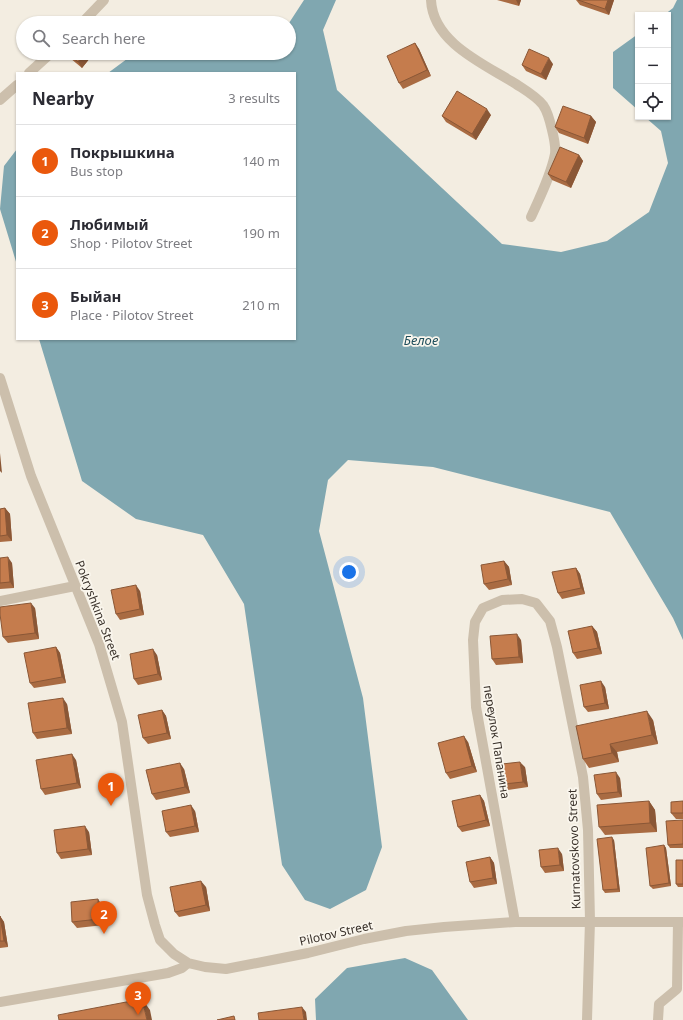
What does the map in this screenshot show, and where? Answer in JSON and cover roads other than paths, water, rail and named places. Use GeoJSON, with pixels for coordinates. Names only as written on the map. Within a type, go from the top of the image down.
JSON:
{"type":"FeatureCollection","features":[{"type":"Feature","properties":{"kind":"street"},"geometry":{"type":"LineString","coordinates":[[89,16],[104,0]]}},
{"type":"Feature","properties":{"kind":"street"},"geometry":{"type":"LineString","coordinates":[[431,0],[431,8],[438,26],[456,45],[531,94],[542,104],[549,116],[555,140],[555,154],[543,189],[531,217]]}},
{"type":"Feature","properties":{"kind":"street"},"geometry":{"type":"LineString","coordinates":[[30,72],[43,60]]}},
{"type":"Feature","properties":{"kind":"street"},"geometry":{"type":"LineString","coordinates":[[0,100],[16,86]]}},
{"type":"Feature","properties":{"kind":"street","name":"Pokryshkina Street"},"geometry":{"type":"LineString","coordinates":[[0,378],[5,411],[99,644],[122,722],[146,888],[154,925],[160,940],[174,954],[188,964]]}},
{"type":"Feature","properties":{"kind":"street"},"geometry":{"type":"LineString","coordinates":[[0,601],[75,586]]}},
{"type":"Feature","properties":{"kind":"street","name":"Kurnatovskovo Street"},"geometry":{"type":"LineString","coordinates":[[522,599],[536,603],[550,621],[558,647],[583,777],[588,830],[590,921],[587,1020]]}},
{"type":"Feature","properties":{"kind":"street","name":"переулок Папанина"},"geometry":{"type":"LineString","coordinates":[[515,922],[476,707],[473,640],[475,622],[483,608],[502,600],[522,599]]}},
{"type":"Feature","properties":{"kind":"street","name":"Pilotov Street"},"geometry":{"type":"LineString","coordinates":[[188,964],[226,969],[262,963],[406,931],[479,924],[590,921],[681,922]]}},
{"type":"Feature","properties":{"kind":"street"},"geometry":{"type":"LineString","coordinates":[[658,1020],[659,1004],[680,991],[681,922]]}},
{"type":"Feature","properties":{"kind":"street"},"geometry":{"type":"LineString","coordinates":[[0,1002],[168,973],[188,964]]}},
{"type":"Feature","properties":{"kind":"water","name":"Белое"},"geometry":{"type":"Polygon","coordinates":[[[304,0],[336,0],[323,30],[337,90],[502,244],[561,252],[607,241],[649,212],[668,163],[661,131],[648,120],[671,120],[671,12],[668,12],[673,8],[677,0],[683,0],[683,640],[673,618],[610,512],[433,467],[348,460],[328,480],[319,531],[363,698],[382,847],[366,890],[330,909],[305,900],[282,865],[244,604],[203,535],[136,519],[82,481],[39,340],[296,340],[296,72],[109,72],[126,60],[296,60],[296,16],[294,16],[304,0]]]}},
{"type":"Feature","properties":{"kind":"water"},"geometry":{"type":"Polygon","coordinates":[[[635,36],[635,107],[613,88],[613,52],[635,36]]]}},
{"type":"Feature","properties":{"kind":"water"},"geometry":{"type":"Polygon","coordinates":[[[16,150],[16,262],[0,209],[4,166],[16,150]]]}},
{"type":"Feature","properties":{"kind":"water"},"geometry":{"type":"Polygon","coordinates":[[[405,958],[432,970],[468,1020],[316,1020],[315,999],[347,968],[405,958]]]}},
{"type":"Feature","properties":{"kind":"place","name":"Покрышкина"},"geometry":{"type":"Point","coordinates":[111,806]}},
{"type":"Feature","properties":{"kind":"place","name":"Любимый"},"geometry":{"type":"Point","coordinates":[104,934]}},
{"type":"Feature","properties":{"kind":"place","name":"Быйан"},"geometry":{"type":"Point","coordinates":[138,1015]}}]}
